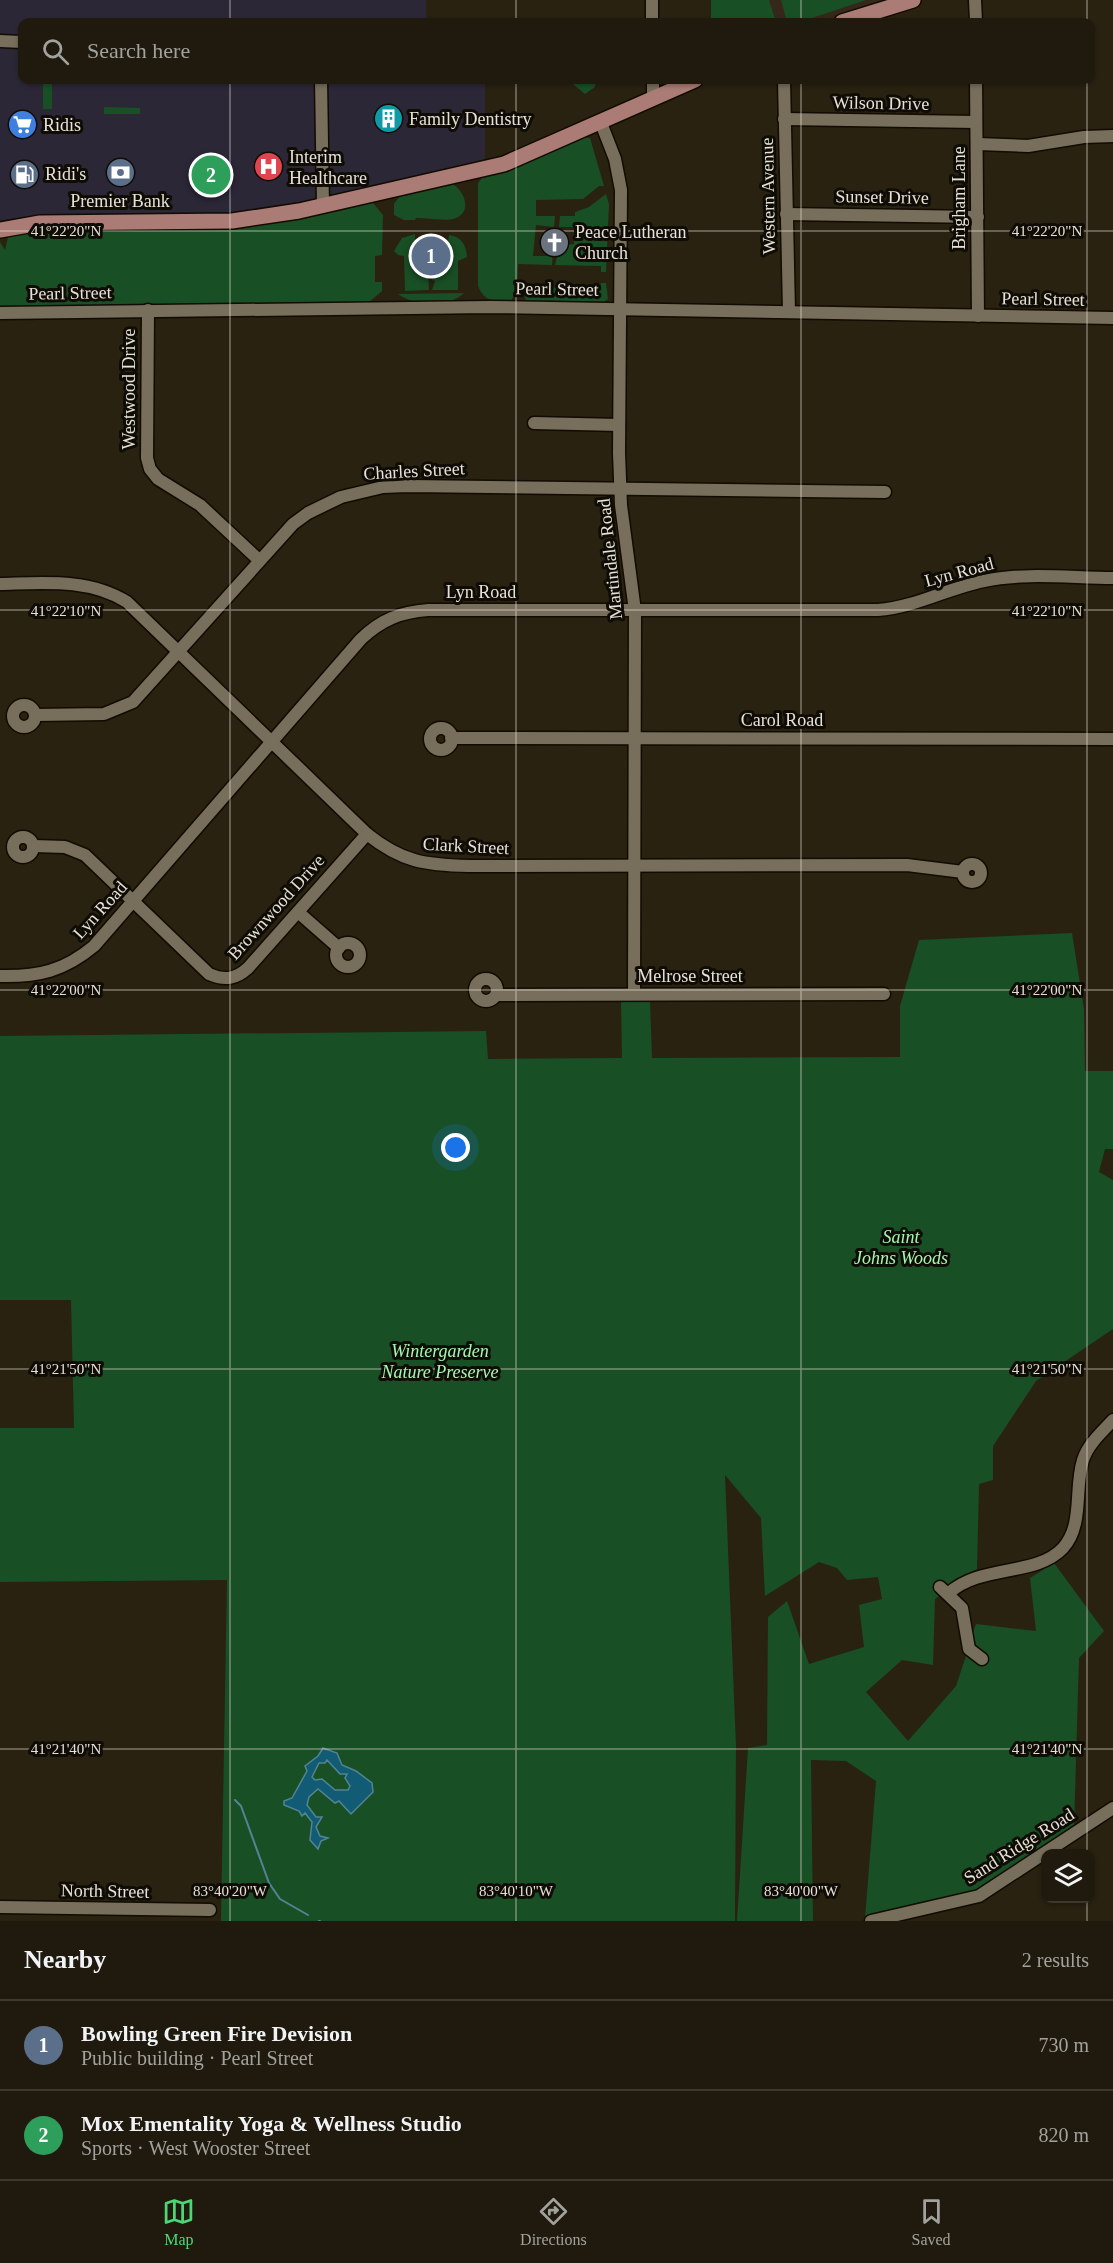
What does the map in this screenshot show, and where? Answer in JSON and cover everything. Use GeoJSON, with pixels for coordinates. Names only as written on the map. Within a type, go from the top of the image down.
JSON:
{"type":"FeatureCollection","features":[{"type":"Feature","properties":{"kind":"main road"},"geometry":{"type":"LineString","coordinates":[[855,18],[913,0]]}},
{"type":"Feature","properties":{"kind":"main road"},"geometry":{"type":"LineString","coordinates":[[0,230],[40,223],[232,221],[323,206],[493,167],[538,151],[686,84]]}},
{"type":"Feature","properties":{"kind":"street"},"geometry":{"type":"LineString","coordinates":[[652,0],[652,18]]}},
{"type":"Feature","properties":{"kind":"street"},"geometry":{"type":"LineString","coordinates":[[975,0],[976,18]]}},
{"type":"Feature","properties":{"kind":"street"},"geometry":{"type":"LineString","coordinates":[[0,41],[18,42]]}},
{"type":"Feature","properties":{"kind":"street"},"geometry":{"type":"LineString","coordinates":[[321,84],[323,206]]}},
{"type":"Feature","properties":{"kind":"street"},"geometry":{"type":"LineString","coordinates":[[653,98],[654,84]]}},
{"type":"Feature","properties":{"kind":"street","name":"Western Avenue"},"geometry":{"type":"LineString","coordinates":[[784,84],[789,312]]}},
{"type":"Feature","properties":{"kind":"street","name":"Brigham Lane"},"geometry":{"type":"LineString","coordinates":[[976,84],[978,316]]}},
{"type":"Feature","properties":{"kind":"street","name":"Wilson Drive"},"geometry":{"type":"LineString","coordinates":[[784,119],[976,122]]}},
{"type":"Feature","properties":{"kind":"street","name":"Martindale Road"},"geometry":{"type":"LineString","coordinates":[[601,123],[615,159],[620,180],[618,308],[621,488],[635,610],[634,994]]}},
{"type":"Feature","properties":{"kind":"street"},"geometry":{"type":"LineString","coordinates":[[978,144],[1028,146],[1084,137],[1113,136]]}},
{"type":"Feature","properties":{"kind":"street","name":"Sunset Drive"},"geometry":{"type":"LineString","coordinates":[[786,214],[978,217]]}},
{"type":"Feature","properties":{"kind":"street","name":"Pearl Street"},"geometry":{"type":"LineString","coordinates":[[0,313],[480,307],[1113,318]]}},
{"type":"Feature","properties":{"kind":"street","name":"Westwood Drive"},"geometry":{"type":"LineString","coordinates":[[148,310],[147,458],[150,469],[158,479],[207,510],[259,560]]}},
{"type":"Feature","properties":{"kind":"street"},"geometry":{"type":"LineString","coordinates":[[534,423],[619,425]]}},
{"type":"Feature","properties":{"kind":"street","name":"Charles Street"},"geometry":{"type":"LineString","coordinates":[[35,715],[91,716],[122,709],[141,695],[280,537],[308,513],[333,500],[359,491],[408,486],[885,492]]}},
{"type":"Feature","properties":{"kind":"street","name":"Lyn Road"},"geometry":{"type":"LineString","coordinates":[[0,976],[47,974],[70,965],[94,946],[361,639],[380,623],[403,613],[428,610],[878,610],[904,606],[987,580],[1024,577],[1113,578]]}},
{"type":"Feature","properties":{"kind":"street","name":"Clark Street"},"geometry":{"type":"LineString","coordinates":[[0,584],[71,584],[106,590],[141,614],[367,834],[396,854],[436,865],[635,867],[907,865],[963,872]]}},
{"type":"Feature","properties":{"kind":"street","name":"Carol Road"},"geometry":{"type":"LineString","coordinates":[[451,738],[1113,739]]}},
{"type":"Feature","properties":{"kind":"street","name":"Brownwood Drive"},"geometry":{"type":"LineString","coordinates":[[34,846],[60,846],[79,851],[93,861],[205,970],[224,979],[242,974],[367,834]]}},
{"type":"Feature","properties":{"kind":"street"},"geometry":{"type":"LineString","coordinates":[[298,912],[339,948]]}},
{"type":"Feature","properties":{"kind":"street","name":"Melrose Street"},"geometry":{"type":"LineString","coordinates":[[496,995],[884,994]]}},
{"type":"Feature","properties":{"kind":"street"},"geometry":{"type":"LineString","coordinates":[[982,1659],[969,1649],[964,1613],[945,1590],[971,1578],[1033,1563],[1061,1550],[1074,1526],[1085,1454],[1113,1420]]}},
{"type":"Feature","properties":{"kind":"street","name":"Sand Ridge Road"},"geometry":{"type":"LineString","coordinates":[[871,1921],[979,1896],[1113,1808]]}},
{"type":"Feature","properties":{"kind":"street","name":"North Street"},"geometry":{"type":"LineString","coordinates":[[0,1907],[168,1915],[210,1910]]}},
{"type":"Feature","properties":{"kind":"shaded area"},"geometry":{"type":"Polygon","coordinates":[[[0,0],[426,0],[426,18],[18,18],[18,84],[485,84],[485,164],[269,213],[0,228],[0,0]]]}},
{"type":"Feature","properties":{"kind":"shaded area"},"geometry":{"type":"Polygon","coordinates":[[[711,0],[897,0],[841,18],[711,18],[711,0]]]}},
{"type":"Feature","properties":{"kind":"green space"},"geometry":{"type":"Polygon","coordinates":[[[711,0],[769,0],[775,18],[711,18],[711,0]]]}},
{"type":"Feature","properties":{"kind":"green space"},"geometry":{"type":"Polygon","coordinates":[[[781,0],[866,0],[812,18],[786,18],[781,0]]]}},
{"type":"Feature","properties":{"kind":"green space"},"geometry":{"type":"Polygon","coordinates":[[[43,84],[52,84],[52,109],[43,109],[43,84]]]}},
{"type":"Feature","properties":{"kind":"green space"},"geometry":{"type":"Polygon","coordinates":[[[573,84],[595,84],[595,87],[585,94],[573,84]]]}},
{"type":"Feature","properties":{"kind":"green space"},"geometry":{"type":"Polygon","coordinates":[[[104,107],[140,108],[140,114],[104,114],[104,107]]]}},
{"type":"Feature","properties":{"kind":"green space"},"geometry":{"type":"Polygon","coordinates":[[[583,137],[590,138],[604,186],[599,186],[583,199],[536,200],[536,216],[555,216],[554,227],[536,225],[533,256],[549,256],[549,246],[553,247],[552,265],[518,264],[517,287],[511,302],[487,298],[478,286],[478,183],[485,174],[583,137]]]}},
{"type":"Feature","properties":{"kind":"green space"},"geometry":{"type":"Polygon","coordinates":[[[450,183],[460,190],[465,201],[464,212],[460,216],[450,220],[416,218],[415,220],[404,220],[394,215],[394,204],[402,193],[450,183]]]}},
{"type":"Feature","properties":{"kind":"green space"},"geometry":{"type":"Polygon","coordinates":[[[606,194],[609,204],[606,272],[601,272],[601,266],[555,265],[558,253],[562,252],[562,245],[574,244],[575,227],[559,227],[560,216],[575,216],[575,212],[589,207],[606,194]]]}},
{"type":"Feature","properties":{"kind":"green space"},"geometry":{"type":"Polygon","coordinates":[[[366,202],[373,203],[383,215],[382,255],[375,256],[375,282],[382,282],[382,291],[369,302],[0,306],[0,242],[5,250],[9,233],[222,227],[366,202]]]}},
{"type":"Feature","properties":{"kind":"green space"},"geometry":{"type":"Polygon","coordinates":[[[415,234],[415,241],[422,241],[422,270],[428,271],[429,290],[405,291],[404,256],[394,251],[402,238],[415,234]]]}},
{"type":"Feature","properties":{"kind":"green space"},"geometry":{"type":"Polygon","coordinates":[[[449,235],[460,240],[467,257],[458,261],[458,290],[432,290],[435,281],[432,280],[432,271],[440,270],[440,241],[448,241],[449,235]]]}},
{"type":"Feature","properties":{"kind":"green space"},"geometry":{"type":"Polygon","coordinates":[[[601,283],[606,283],[608,299],[602,303],[528,303],[525,298],[526,287],[600,288],[601,283]]]}},
{"type":"Feature","properties":{"kind":"green space"},"geometry":{"type":"Polygon","coordinates":[[[464,293],[450,301],[431,304],[413,301],[398,294],[464,293]]]}},
{"type":"Feature","properties":{"kind":"green space","name":"Wintergarden Nature Preserve"},"geometry":{"type":"Polygon","coordinates":[[[1072,933],[1084,1009],[1085,1071],[1113,1071],[1113,1149],[1105,1149],[1099,1172],[1113,1180],[1113,1329],[1036,1381],[993,1446],[993,1480],[979,1484],[977,1569],[939,1591],[942,1594],[935,1599],[933,1665],[902,1660],[866,1692],[908,1741],[956,1686],[967,1653],[983,1664],[986,1654],[970,1642],[976,1624],[1036,1631],[1030,1578],[1054,1563],[1104,1631],[1079,1658],[1074,1827],[979,1891],[928,1907],[865,1918],[876,1781],[846,1761],[811,1760],[813,1921],[737,1921],[748,1748],[767,1745],[768,1617],[787,1601],[809,1664],[864,1647],[859,1605],[882,1599],[878,1577],[847,1580],[837,1568],[819,1562],[765,1596],[761,1518],[725,1475],[736,1746],[735,1921],[221,1921],[227,1580],[0,1582],[0,1428],[74,1428],[71,1300],[0,1300],[0,1036],[486,1031],[488,1059],[622,1058],[621,1000],[650,1001],[652,1058],[900,1057],[900,1006],[919,940],[1072,933]]]}},
{"type":"Feature","properties":{"kind":"water"},"geometry":{"type":"Polygon","coordinates":[[[323,1748],[337,1753],[342,1765],[356,1771],[372,1783],[373,1792],[351,1814],[339,1801],[335,1803],[318,1789],[309,1797],[307,1805],[316,1817],[322,1817],[316,1827],[320,1836],[328,1838],[321,1841],[318,1849],[310,1840],[312,1822],[305,1813],[302,1816],[299,1811],[284,1805],[284,1801],[292,1798],[307,1771],[305,1766],[318,1756],[323,1748]],[[327,1760],[325,1763],[319,1763],[312,1777],[315,1780],[322,1779],[335,1790],[348,1790],[350,1786],[345,1778],[347,1774],[340,1774],[327,1760]]]}},
{"type":"Feature","properties":{"kind":"waterway"},"geometry":{"type":"LineString","coordinates":[[235,1800],[241,1806],[269,1883],[280,1899],[308,1915]]}},
{"type":"Feature","properties":{"kind":"place","name":"Family Dentistry"},"geometry":{"type":"Point","coordinates":[388,119]}},
{"type":"Feature","properties":{"kind":"place","name":"Ridis"},"geometry":{"type":"Point","coordinates":[22,125]}},
{"type":"Feature","properties":{"kind":"place","name":"Interim Healthcare"},"geometry":{"type":"Point","coordinates":[268,167]}},
{"type":"Feature","properties":{"kind":"place","name":"Premier Bank"},"geometry":{"type":"Point","coordinates":[120,172]}},
{"type":"Feature","properties":{"kind":"place","name":"Ridi's"},"geometry":{"type":"Point","coordinates":[24,174]}},
{"type":"Feature","properties":{"kind":"place","name":"Mox Ementality Yoga & Wellness Studio"},"geometry":{"type":"Point","coordinates":[211,175]}},
{"type":"Feature","properties":{"kind":"place","name":"Peace Lutheran Church"},"geometry":{"type":"Point","coordinates":[554,242]}},
{"type":"Feature","properties":{"kind":"place","name":"Bowling Green Fire Devision"},"geometry":{"type":"Point","coordinates":[431,256]}},
{"type":"Feature","properties":{"kind":"park label","name":"Saint Johns Woods"},"geometry":{"type":"Point","coordinates":[901,1247]}}]}
